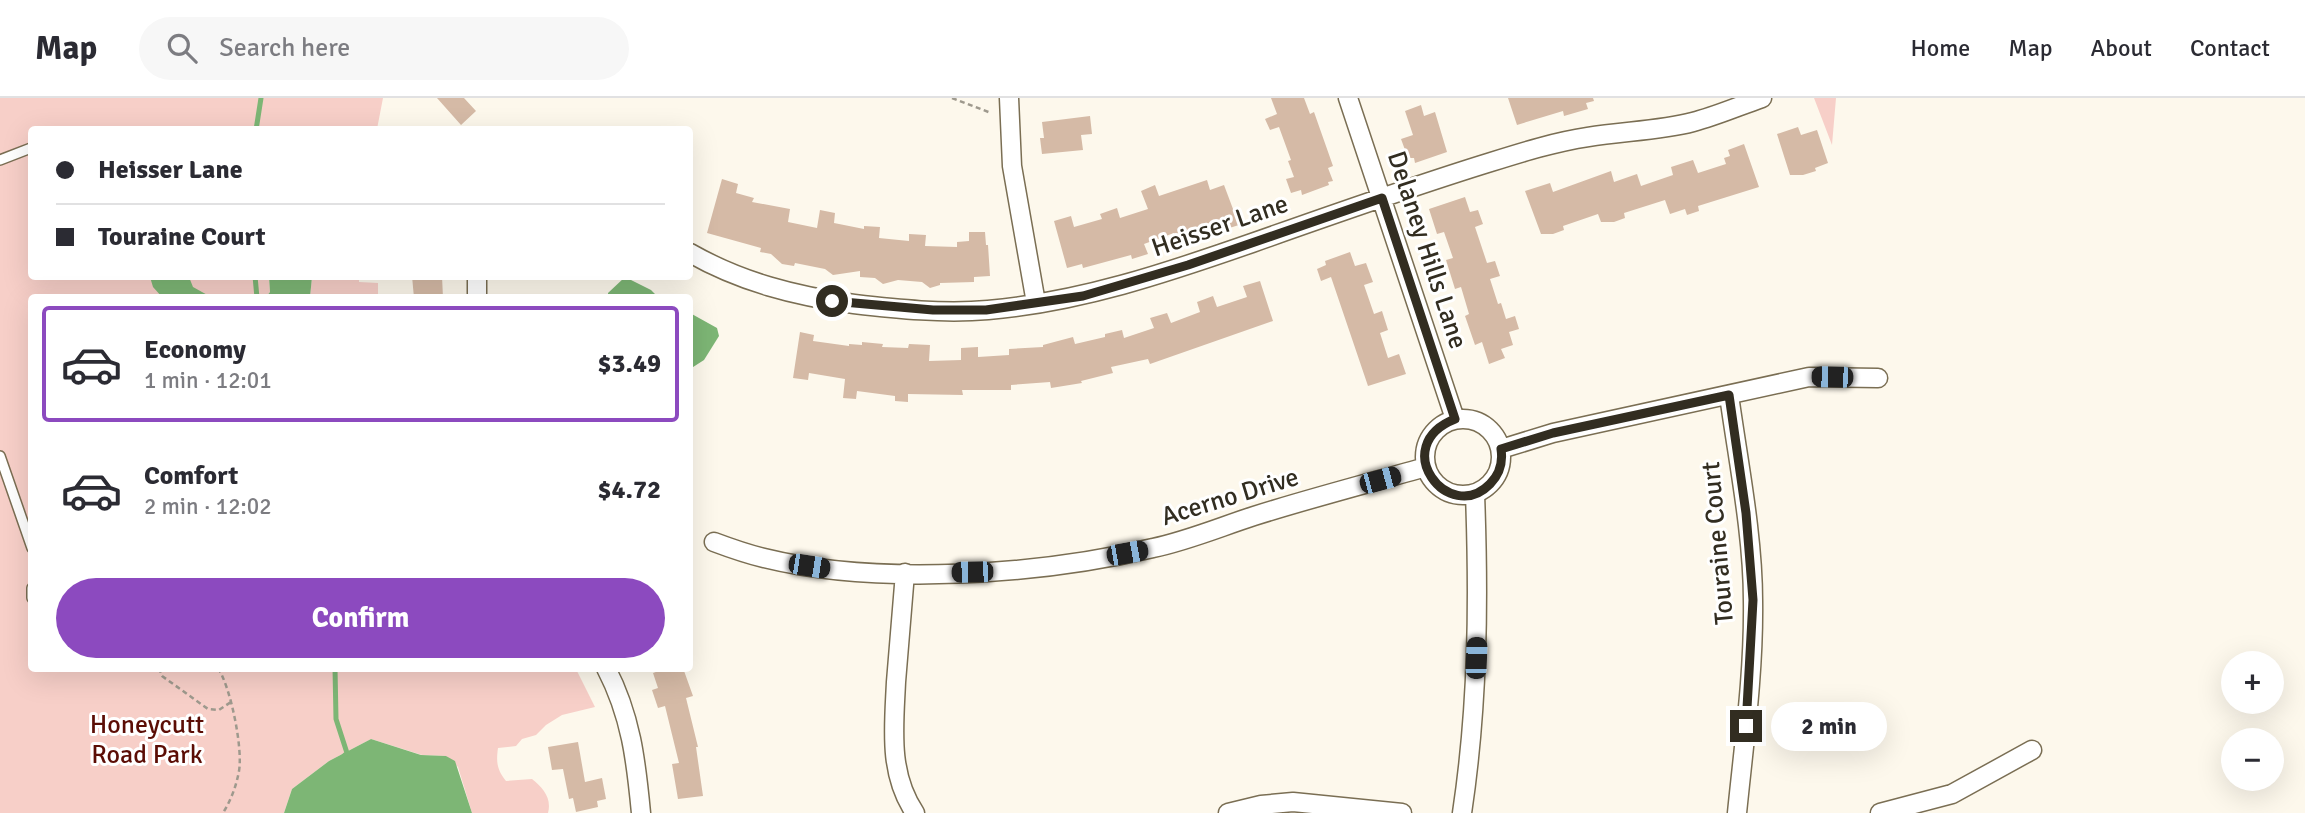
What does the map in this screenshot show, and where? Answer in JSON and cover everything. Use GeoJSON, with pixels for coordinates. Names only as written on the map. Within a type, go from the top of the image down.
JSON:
{"type":"FeatureCollection","features":[{"type":"Feature","properties":{"kind":"street"},"geometry":{"type":"LineString","coordinates":[[1009,98],[1012,166],[1036,303]]}},
{"type":"Feature","properties":{"kind":"street","name":"Delaney Hills Lane"},"geometry":{"type":"LineString","coordinates":[[1348,98],[1455,419]]}},
{"type":"Feature","properties":{"kind":"street","name":"Heisser Lane"},"geometry":{"type":"LineString","coordinates":[[693,255],[718,269],[758,285],[811,298],[933,310],[986,310],[1036,303],[1083,296],[1136,282],[1382,198],[1559,143],[1693,122],[1762,98]]}},
{"type":"Feature","properties":{"kind":"street"},"geometry":{"type":"LineString","coordinates":[[1501,449],[1553,433],[1809,377],[1878,378]]}},
{"type":"Feature","properties":{"kind":"street","name":"Touraine Court"},"geometry":{"type":"LineString","coordinates":[[1729,395],[1746,513],[1753,600],[1743,812]]}},
{"type":"Feature","properties":{"kind":"street"},"geometry":{"type":"LineString","coordinates":[[1455,419],[1477,421],[1487,426],[1501,449],[1500,468],[1495,479],[1475,494],[1462,496],[1449,493],[1437,485],[1426,467],[1425,450],[1429,439],[1435,430],[1455,419]]}},
{"type":"Feature","properties":{"kind":"street","name":"Acerno Drive"},"geometry":{"type":"LineString","coordinates":[[714,542],[764,558],[818,567],[905,573],[995,571],[1059,565],[1154,548],[1309,499],[1426,467]]}},
{"type":"Feature","properties":{"kind":"street"},"geometry":{"type":"LineString","coordinates":[[1462,813],[1475,681],[1478,589],[1475,494]]}},
{"type":"Feature","properties":{"kind":"street"},"geometry":{"type":"LineString","coordinates":[[905,573],[893,741],[896,770],[905,799],[915,813]]}},
{"type":"Feature","properties":{"kind":"street"},"geometry":{"type":"LineString","coordinates":[[608,672],[630,730],[641,813]]}},
{"type":"Feature","properties":{"kind":"street"},"geometry":{"type":"LineString","coordinates":[[1880,813],[1952,794],[2032,750]]}},
{"type":"Feature","properties":{"kind":"street"},"geometry":{"type":"LineString","coordinates":[[1228,813],[1261,805],[1293,802],[1402,813]]}},
{"type":"Feature","properties":{"kind":"lane"},"geometry":{"type":"LineString","coordinates":[[0,160],[28,149]]}},
{"type":"Feature","properties":{"kind":"lane"},"geometry":{"type":"LineString","coordinates":[[0,456],[28,536]]}},
{"type":"Feature","properties":{"kind":"path"},"geometry":{"type":"LineString","coordinates":[[952,98],[992,113]]}},
{"type":"Feature","properties":{"kind":"path"},"geometry":{"type":"LineString","coordinates":[[160,672],[162,676],[208,709],[219,710],[232,702]]}},
{"type":"Feature","properties":{"kind":"path"},"geometry":{"type":"LineString","coordinates":[[221,672],[232,702],[240,768],[232,799],[223,813]]}},
{"type":"Feature","properties":{"kind":"green space","name":"Honeycutt Road Park"},"geometry":{"type":"Polygon","coordinates":[[[0,98],[383,98],[378,126],[28,126],[28,280],[269,280],[270,292],[28,294],[28,672],[578,672],[595,707],[562,715],[536,735],[522,739],[516,746],[498,748],[498,766],[506,781],[532,779],[546,794],[548,813],[472,813],[458,767],[446,756],[422,755],[371,739],[329,761],[292,789],[284,813],[0,813],[0,98]]]}},
{"type":"Feature","properties":{"kind":"green space"},"geometry":{"type":"Polygon","coordinates":[[[1814,98],[1836,98],[1832,145],[1814,98]]]}},
{"type":"Feature","properties":{"kind":"green space"},"geometry":{"type":"Polygon","coordinates":[[[312,280],[359,280],[378,283],[378,294],[310,294],[312,280]]]}},
{"type":"Feature","properties":{"kind":"shaded area"},"geometry":{"type":"Polygon","coordinates":[[[151,280],[190,280],[193,287],[206,294],[159,294],[151,280]]]}},
{"type":"Feature","properties":{"kind":"shaded area"},"geometry":{"type":"Polygon","coordinates":[[[269,280],[312,280],[310,294],[268,294],[269,280]]]}},
{"type":"Feature","properties":{"kind":"shaded area"},"geometry":{"type":"Polygon","coordinates":[[[622,280],[631,280],[655,294],[608,294],[622,280]]]}},
{"type":"Feature","properties":{"kind":"shaded area"},"geometry":{"type":"Polygon","coordinates":[[[693,315],[717,328],[719,336],[704,360],[693,367],[693,315]]]}},
{"type":"Feature","properties":{"kind":"shaded area"},"geometry":{"type":"Polygon","coordinates":[[[371,739],[421,755],[446,756],[455,761],[472,813],[284,813],[292,789],[329,761],[371,739]]]}},
{"type":"Feature","properties":{"kind":"building"},"geometry":{"type":"Polygon","coordinates":[[[437,98],[464,98],[476,111],[461,125],[437,98]]]}},
{"type":"Feature","properties":{"kind":"building"},"geometry":{"type":"Polygon","coordinates":[[[1271,98],[1304,98],[1310,114],[1314,112],[1333,166],[1328,168],[1333,181],[1328,182],[1329,185],[1302,195],[1301,190],[1291,193],[1286,179],[1294,177],[1288,161],[1291,160],[1279,127],[1270,130],[1265,119],[1277,114],[1271,98]]]}},
{"type":"Feature","properties":{"kind":"building"},"geometry":{"type":"Polygon","coordinates":[[[1508,98],[1593,98],[1594,101],[1586,103],[1588,109],[1564,116],[1563,111],[1517,125],[1508,98]]]}},
{"type":"Feature","properties":{"kind":"building"},"geometry":{"type":"Polygon","coordinates":[[[1421,105],[1424,116],[1435,112],[1447,152],[1415,163],[1414,158],[1408,158],[1401,139],[1413,135],[1405,111],[1421,105]]]}},
{"type":"Feature","properties":{"kind":"building"},"geometry":{"type":"Polygon","coordinates":[[[1090,116],[1092,134],[1081,135],[1083,150],[1042,154],[1042,122],[1090,116]]]}},
{"type":"Feature","properties":{"kind":"building"},"geometry":{"type":"Polygon","coordinates":[[[1798,127],[1801,135],[1817,130],[1828,163],[1815,168],[1816,171],[1790,175],[1777,134],[1798,127]]]}},
{"type":"Feature","properties":{"kind":"building"},"geometry":{"type":"Polygon","coordinates":[[[1744,144],[1759,187],[1698,206],[1699,211],[1687,215],[1685,209],[1670,214],[1665,200],[1624,213],[1625,218],[1614,222],[1601,222],[1598,214],[1563,226],[1564,230],[1553,234],[1541,234],[1525,191],[1550,183],[1553,192],[1611,171],[1614,182],[1637,174],[1641,186],[1673,175],[1671,167],[1693,160],[1698,173],[1726,164],[1724,158],[1730,156],[1728,150],[1744,144]]]}},
{"type":"Feature","properties":{"kind":"building"},"geometry":{"type":"Polygon","coordinates":[[[722,179],[738,184],[736,193],[754,198],[752,202],[790,209],[788,222],[817,228],[820,210],[835,213],[834,223],[864,229],[864,226],[880,227],[879,238],[909,241],[909,234],[926,235],[925,246],[957,247],[957,242],[969,241],[969,232],[985,232],[990,276],[974,277],[974,282],[940,283],[930,288],[922,282],[898,280],[883,284],[875,278],[860,277],[860,271],[833,275],[825,269],[795,263],[794,266],[782,264],[771,254],[760,252],[761,248],[707,233],[722,179]]]}},
{"type":"Feature","properties":{"kind":"building"},"geometry":{"type":"Polygon","coordinates":[[[1207,180],[1210,190],[1224,185],[1239,225],[1223,230],[1222,226],[1207,232],[1205,227],[1176,237],[1174,233],[1144,244],[1148,254],[1132,259],[1131,255],[1083,268],[1082,264],[1067,268],[1054,221],[1071,216],[1074,227],[1102,219],[1100,214],[1117,208],[1120,218],[1148,209],[1141,191],[1155,185],[1159,196],[1207,180]]]}},
{"type":"Feature","properties":{"kind":"building"},"geometry":{"type":"Polygon","coordinates":[[[1465,197],[1470,212],[1478,210],[1483,224],[1475,227],[1487,263],[1495,261],[1500,276],[1490,279],[1498,304],[1501,303],[1506,319],[1515,316],[1519,329],[1509,332],[1513,345],[1501,349],[1505,358],[1489,364],[1482,342],[1475,345],[1465,316],[1469,314],[1461,287],[1455,289],[1446,260],[1453,258],[1444,232],[1437,234],[1429,209],[1465,197]]]}},
{"type":"Feature","properties":{"kind":"building"},"geometry":{"type":"Polygon","coordinates":[[[1350,252],[1355,266],[1366,263],[1373,282],[1364,285],[1374,314],[1382,311],[1388,330],[1380,333],[1388,358],[1399,354],[1406,374],[1368,386],[1331,277],[1321,281],[1317,269],[1326,265],[1325,261],[1350,252]]]}},
{"type":"Feature","properties":{"kind":"building"},"geometry":{"type":"Polygon","coordinates":[[[412,280],[442,280],[443,294],[414,294],[412,280]]]}},
{"type":"Feature","properties":{"kind":"building"},"geometry":{"type":"Polygon","coordinates":[[[1260,281],[1273,321],[1150,364],[1148,359],[1111,367],[1113,373],[1081,381],[1082,383],[1051,388],[1050,382],[1011,385],[1011,390],[962,390],[963,395],[908,394],[908,402],[895,401],[895,396],[857,391],[856,399],[843,398],[845,379],[809,373],[808,380],[793,378],[800,332],[814,335],[813,341],[849,346],[862,345],[862,342],[883,344],[882,347],[930,345],[929,361],[961,360],[961,348],[978,347],[978,357],[1009,355],[1009,349],[1043,347],[1073,337],[1075,344],[1122,330],[1124,338],[1154,328],[1150,318],[1167,313],[1171,323],[1200,312],[1197,302],[1213,296],[1217,307],[1247,297],[1243,286],[1260,281]]]}},
{"type":"Feature","properties":{"kind":"building"},"geometry":{"type":"Polygon","coordinates":[[[684,672],[693,696],[686,698],[698,747],[703,796],[678,799],[672,764],[679,763],[665,706],[658,708],[652,690],[658,688],[653,673],[684,672]]]}},
{"type":"Feature","properties":{"kind":"building"},"geometry":{"type":"Polygon","coordinates":[[[578,742],[585,782],[602,778],[606,799],[597,801],[598,807],[576,812],[573,798],[569,799],[563,769],[552,770],[548,747],[578,742]]]}},
{"type":"Feature","properties":{"kind":"waterway"},"geometry":{"type":"LineString","coordinates":[[257,126],[261,98]]}},
{"type":"Feature","properties":{"kind":"waterway"},"geometry":{"type":"LineString","coordinates":[[255,280],[257,294]]}},
{"type":"Feature","properties":{"kind":"waterway"},"geometry":{"type":"LineString","coordinates":[[335,672],[336,719],[347,753],[343,757]]}},
{"type":"Feature","properties":{"kind":"route"},"geometry":{"type":"LineString","coordinates":[[832,301],[933,310],[986,310],[1083,296],[1188,265],[1382,198],[1455,419],[1435,430],[1425,450],[1429,475],[1449,493],[1462,496],[1475,494],[1486,488],[1495,479],[1500,468],[1501,449],[1553,433],[1729,395],[1746,513],[1753,600],[1746,726]]}}]}
